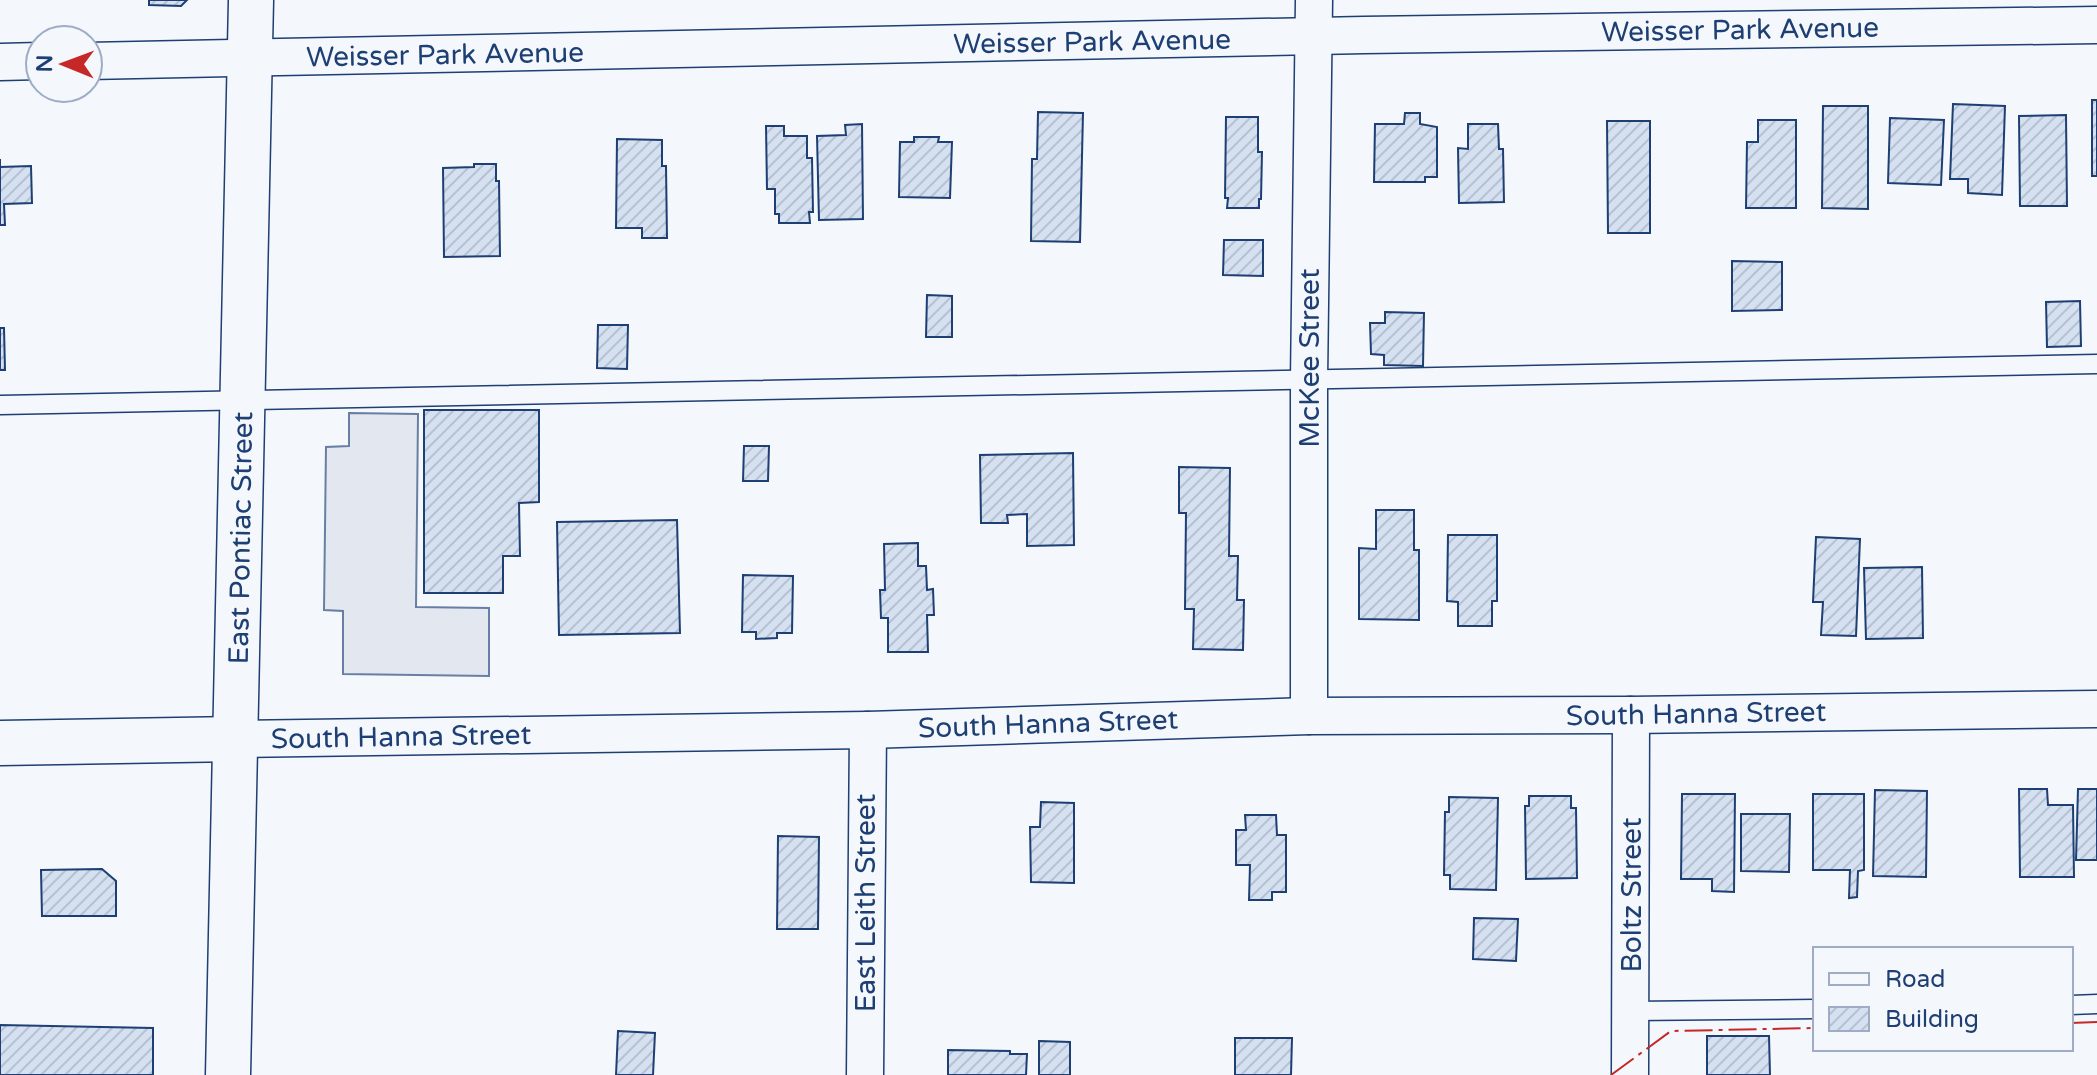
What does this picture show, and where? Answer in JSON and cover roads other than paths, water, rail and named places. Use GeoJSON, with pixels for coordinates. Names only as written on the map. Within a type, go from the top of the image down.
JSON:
{"type":"FeatureCollection","features":[{"type":"Feature","properties":{"kind":"main road","name":"East Pontiac Street"},"geometry":{"type":"LineString","coordinates":[[228,1075],[251,0]]}},
{"type":"Feature","properties":{"kind":"main road","name":"South Hanna Street"},"geometry":{"type":"LineString","coordinates":[[0,743],[237,739]]}},
{"type":"Feature","properties":{"kind":"street","name":"McKee Street"},"geometry":{"type":"LineString","coordinates":[[1309,716],[1314,0]]}},
{"type":"Feature","properties":{"kind":"street","name":"Weisser Park Avenue"},"geometry":{"type":"LineString","coordinates":[[104,61],[2097,25]]}},
{"type":"Feature","properties":{"kind":"street"},"geometry":{"type":"LineString","coordinates":[[0,62],[24,61]]}},
{"type":"Feature","properties":{"kind":"street","name":"South Hanna Street"},"geometry":{"type":"LineString","coordinates":[[237,739],[868,730],[1309,716],[2097,709]]}},
{"type":"Feature","properties":{"kind":"street","name":"Boltz Street"},"geometry":{"type":"LineString","coordinates":[[1630,1075],[1631,715]]}},
{"type":"Feature","properties":{"kind":"street","name":"East Leith Street"},"geometry":{"type":"LineString","coordinates":[[865,1075],[868,730]]}},
{"type":"Feature","properties":{"kind":"lane"},"geometry":{"type":"LineString","coordinates":[[0,405],[2097,364]]}},
{"type":"Feature","properties":{"kind":"lane"},"geometry":{"type":"LineString","coordinates":[[2073,1005],[2097,1004]]}},
{"type":"Feature","properties":{"kind":"lane"},"geometry":{"type":"LineString","coordinates":[[1632,1011],[1813,1009]]}}]}
